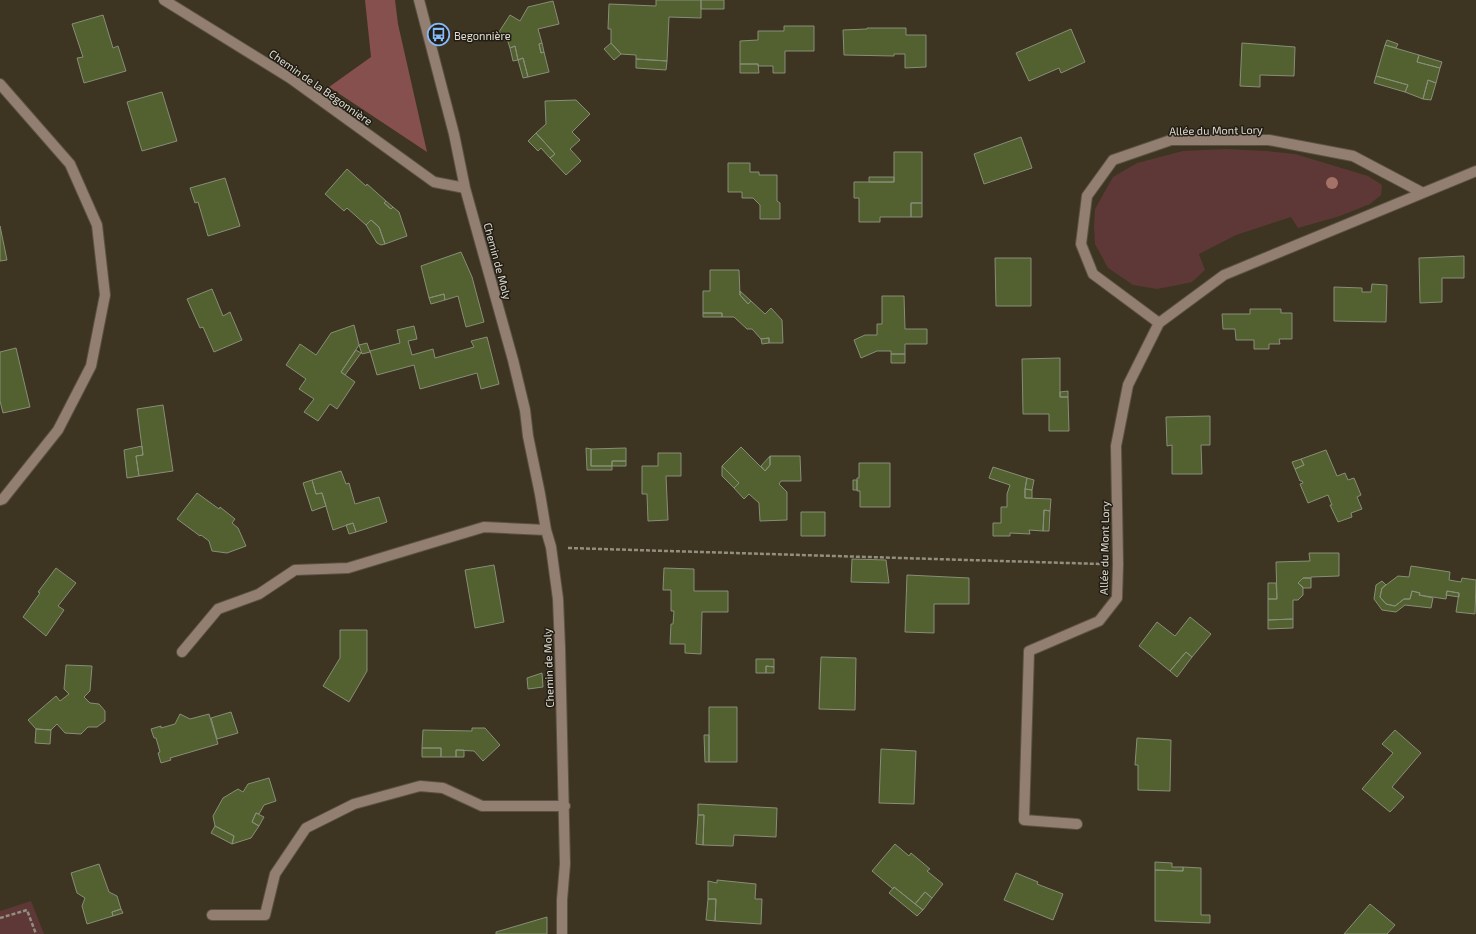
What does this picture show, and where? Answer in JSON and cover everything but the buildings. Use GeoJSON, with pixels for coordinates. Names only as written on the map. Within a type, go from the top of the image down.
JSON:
{"type":"FeatureCollection","features":[{"type":"Feature","properties":{"kind":"street","name":"Chemin de la Bégonnière"},"geometry":{"type":"LineString","coordinates":[[164,0],[290,78],[434,182],[466,188]]}},
{"type":"Feature","properties":{"kind":"street","name":"Chemin de Moly"},"geometry":{"type":"LineString","coordinates":[[419,0],[454,134],[466,188],[513,360],[525,410],[528,436],[546,530],[551,547],[558,606],[565,806],[565,864],[562,900],[562,934]]}},
{"type":"Feature","properties":{"kind":"street"},"geometry":{"type":"LineString","coordinates":[[0,84],[70,164],[97,225],[105,295],[91,366],[58,430],[3,500],[0,500]]}},
{"type":"Feature","properties":{"kind":"street","name":"Allée du Mont Lory"},"geometry":{"type":"LineString","coordinates":[[1159,323],[1093,274],[1081,244],[1088,196],[1113,160],[1171,140],[1269,140],[1352,156],[1423,193]]}},
{"type":"Feature","properties":{"kind":"street","name":"Allée du Mont Lory"},"geometry":{"type":"LineString","coordinates":[[1078,824],[1024,820],[1029,651],[1099,622],[1117,598],[1118,564],[1116,446],[1128,385],[1159,323],[1224,275],[1476,171]]}},
{"type":"Feature","properties":{"kind":"street"},"geometry":{"type":"LineString","coordinates":[[182,652],[218,609],[259,594],[295,570],[348,568],[484,527],[546,530]]}},
{"type":"Feature","properties":{"kind":"street"},"geometry":{"type":"LineString","coordinates":[[212,916],[265,916],[274,874],[306,828],[354,804],[420,786],[443,788],[482,806],[565,806]]}},
{"type":"Feature","properties":{"kind":"path"},"geometry":{"type":"LineString","coordinates":[[551,547],[1118,564]]}},
{"type":"Feature","properties":{"kind":"path"},"geometry":{"type":"LineString","coordinates":[[0,918],[27,910],[36,934]]}},
{"type":"Feature","properties":{"kind":"shaded area"},"geometry":{"type":"Polygon","coordinates":[[[365,0],[395,0],[398,24],[427,152],[329,87],[371,57],[365,0]]]}},
{"type":"Feature","properties":{"kind":"shaded area"},"geometry":{"type":"Polygon","coordinates":[[[1226,149],[1295,154],[1368,176],[1382,185],[1381,195],[1370,204],[1340,216],[1298,228],[1291,217],[1236,235],[1199,254],[1205,270],[1192,282],[1157,289],[1133,285],[1108,268],[1095,244],[1094,226],[1095,209],[1113,177],[1137,163],[1183,151],[1226,149]]]}},
{"type":"Feature","properties":{"kind":"shaded area"},"geometry":{"type":"Polygon","coordinates":[[[31,901],[44,934],[0,934],[0,911],[31,901]]]}},
{"type":"Feature","properties":{"kind":"place","name":"Begonnière"},"geometry":{"type":"Point","coordinates":[439,35]}}]}
